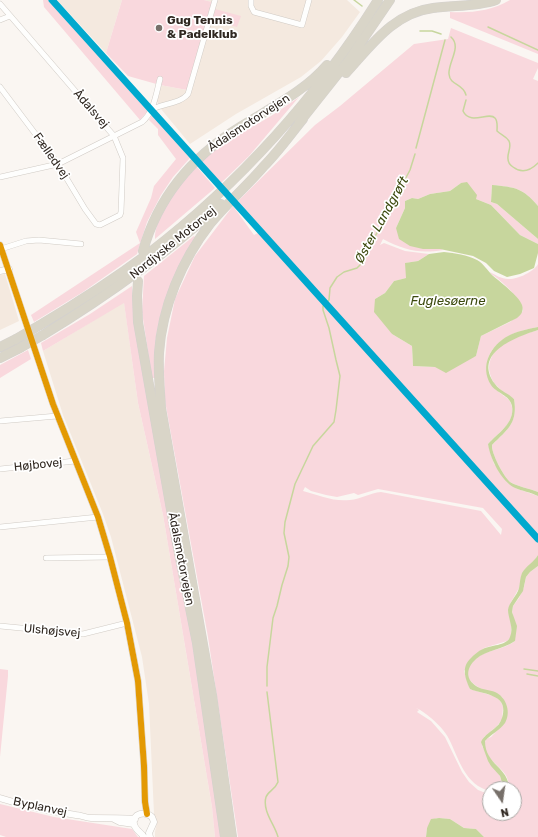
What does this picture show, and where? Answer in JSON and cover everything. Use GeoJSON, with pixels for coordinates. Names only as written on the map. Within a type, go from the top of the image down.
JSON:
{"type":"FeatureCollection","features":[{"type":"Feature","properties":{"kind":"highway","name":"Nordjyske Motorvej"},"geometry":{"type":"LineString","coordinates":[[0,347],[43,335],[129,279],[179,240],[237,188],[304,118],[349,60],[390,0]]}},
{"type":"Feature","properties":{"kind":"highway"},"geometry":{"type":"LineString","coordinates":[[304,118],[377,37],[398,21],[426,9],[481,4],[496,0]]}},
{"type":"Feature","properties":{"kind":"highway","name":"Nordjyske Motorvej"},"geometry":{"type":"LineString","coordinates":[[0,358],[40,326],[128,268],[173,233],[220,192],[298,110],[340,57],[376,4]]}},
{"type":"Feature","properties":{"kind":"highway","name":"Ådalsmotorvejen"},"geometry":{"type":"LineString","coordinates":[[143,251],[152,225],[161,207],[184,173],[211,146],[284,101],[311,81],[329,63],[376,4]]}},
{"type":"Feature","properties":{"kind":"highway","name":"Ådalsmotorvejen"},"geometry":{"type":"LineString","coordinates":[[232,837],[212,695],[161,408],[159,378],[160,352],[164,322],[175,286],[194,248],[209,225],[265,166],[304,118]]}},
{"type":"Feature","properties":{"kind":"highway","name":"Ådalsmotorvejen"},"geometry":{"type":"LineString","coordinates":[[138,281],[138,322],[176,538],[197,643],[225,837]]}},
{"type":"Feature","properties":{"kind":"street"},"geometry":{"type":"LineString","coordinates":[[151,110],[158,106],[185,98],[188,94],[215,0]]}},
{"type":"Feature","properties":{"kind":"street"},"geometry":{"type":"LineString","coordinates":[[251,0],[251,6],[254,12],[302,25],[309,0]]}},
{"type":"Feature","properties":{"kind":"street","name":"Ådalsvej"},"geometry":{"type":"LineString","coordinates":[[0,4],[114,136],[123,158],[121,212],[120,215],[100,225]]}},
{"type":"Feature","properties":{"kind":"street"},"geometry":{"type":"LineString","coordinates":[[0,20],[10,16]]}},
{"type":"Feature","properties":{"kind":"street"},"geometry":{"type":"LineString","coordinates":[[0,178],[58,164],[142,122],[147,118],[151,110],[160,79]]}},
{"type":"Feature","properties":{"kind":"street","name":"Fælledvej"},"geometry":{"type":"LineString","coordinates":[[0,87],[58,164],[85,209],[96,224],[100,225]]}},
{"type":"Feature","properties":{"kind":"street"},"geometry":{"type":"LineString","coordinates":[[81,244],[39,240],[26,241],[1,247],[57,416],[98,517],[127,623],[139,691],[145,802],[144,813]]}},
{"type":"Feature","properties":{"kind":"street"},"geometry":{"type":"LineString","coordinates":[[0,271],[9,269]]}},
{"type":"Feature","properties":{"kind":"street"},"geometry":{"type":"LineString","coordinates":[[0,421],[57,416]]}},
{"type":"Feature","properties":{"kind":"street","name":"Højbovej"},"geometry":{"type":"LineString","coordinates":[[0,469],[75,461]]}},
{"type":"Feature","properties":{"kind":"street"},"geometry":{"type":"LineString","coordinates":[[0,527],[98,517]]}},
{"type":"Feature","properties":{"kind":"street"},"geometry":{"type":"LineString","coordinates":[[46,558],[110,557]]}},
{"type":"Feature","properties":{"kind":"street","name":"Ulshøjsvej"},"geometry":{"type":"LineString","coordinates":[[0,626],[83,634],[127,623]]}},
{"type":"Feature","properties":{"kind":"street","name":"Byplanvej"},"geometry":{"type":"LineString","coordinates":[[0,798],[41,809],[91,818],[98,817],[114,819],[120,822],[134,822]]}},
{"type":"Feature","properties":{"kind":"street"},"geometry":{"type":"LineString","coordinates":[[144,813],[137,816],[134,822],[136,828],[142,834],[151,829]]}},
{"type":"Feature","properties":{"kind":"street"},"geometry":{"type":"LineString","coordinates":[[144,813],[153,819],[153,825],[149,833],[150,837]]}},
{"type":"Feature","properties":{"kind":"shaded area"},"geometry":{"type":"Polygon","coordinates":[[[43,0],[48,0],[148,111],[140,120],[44,7],[43,0]]]}},
{"type":"Feature","properties":{"kind":"shaded area"},"geometry":{"type":"Polygon","coordinates":[[[57,0],[122,0],[106,53],[57,0]]]}},
{"type":"Feature","properties":{"kind":"shaded area","name":"Gug Tennis & Padelklub"},"geometry":{"type":"Polygon","coordinates":[[[122,0],[204,0],[212,2],[187,90],[160,85],[128,76],[106,53],[122,0]]]}},
{"type":"Feature","properties":{"kind":"shaded area"},"geometry":{"type":"Polygon","coordinates":[[[204,0],[347,0],[360,12],[342,37],[321,61],[301,77],[236,114],[190,144],[161,109],[156,100],[160,85],[187,90],[211,2],[204,0]]]}},
{"type":"Feature","properties":{"kind":"shaded area"},"geometry":{"type":"Polygon","coordinates":[[[510,0],[538,0],[538,54],[450,18],[450,12],[466,12],[488,9],[510,0]]]}},
{"type":"Feature","properties":{"kind":"shaded area"},"geometry":{"type":"Polygon","coordinates":[[[215,9],[241,16],[237,27],[215,21],[212,15],[215,9]]]}},
{"type":"Feature","properties":{"kind":"shaded area"},"geometry":{"type":"Polygon","coordinates":[[[451,28],[538,63],[538,68],[533,79],[538,81],[538,206],[528,195],[523,192],[513,188],[492,185],[491,202],[497,204],[538,239],[538,244],[520,235],[491,205],[476,199],[461,183],[450,191],[430,194],[418,199],[412,198],[405,201],[405,208],[396,228],[443,250],[426,252],[412,250],[398,246],[383,239],[380,245],[384,243],[405,251],[429,254],[418,261],[406,263],[406,278],[394,281],[385,293],[375,299],[392,334],[412,346],[413,366],[435,367],[476,356],[481,336],[510,322],[523,311],[522,306],[515,296],[490,272],[501,278],[511,279],[529,273],[538,264],[538,327],[523,330],[501,341],[491,353],[487,366],[491,381],[496,389],[510,401],[512,407],[511,418],[508,423],[488,444],[494,464],[515,488],[538,496],[538,537],[238,201],[315,125],[414,44],[448,39],[451,28]]]}},
{"type":"Feature","properties":{"kind":"shaded area"},"geometry":{"type":"Polygon","coordinates":[[[299,97],[249,156],[221,183],[202,161],[227,142],[275,114],[299,97]]]}},
{"type":"Feature","properties":{"kind":"shaded area"},"geometry":{"type":"Polygon","coordinates":[[[152,115],[190,158],[173,177],[161,195],[147,222],[137,254],[83,292],[34,322],[31,315],[140,243],[136,232],[151,198],[154,186],[176,159],[158,135],[158,129],[149,120],[152,115]]]}},
{"type":"Feature","properties":{"kind":"shaded area"},"geometry":{"type":"Polygon","coordinates":[[[197,167],[215,188],[155,239],[159,220],[164,210],[176,190],[197,167]]]}},
{"type":"Feature","properties":{"kind":"shaded area"},"geometry":{"type":"Polygon","coordinates":[[[233,206],[254,235],[258,233],[538,542],[538,555],[523,572],[519,588],[510,604],[509,614],[511,622],[511,637],[507,641],[484,648],[471,663],[479,656],[507,646],[515,641],[512,612],[513,606],[524,587],[526,577],[538,566],[538,837],[484,837],[476,829],[464,828],[450,819],[436,818],[427,828],[426,837],[238,837],[208,637],[165,401],[164,371],[167,338],[175,299],[195,256],[233,206]],[[305,487],[303,491],[332,499],[344,500],[381,492],[481,511],[501,535],[502,529],[483,508],[378,489],[358,495],[354,493],[337,497],[311,491],[305,487]],[[470,664],[464,671],[470,689],[497,697],[503,707],[502,720],[484,737],[482,746],[502,781],[482,781],[482,788],[474,783],[464,770],[449,739],[439,725],[422,711],[416,708],[419,710],[417,712],[431,721],[445,737],[462,772],[469,782],[482,792],[482,821],[522,821],[522,781],[508,781],[502,770],[490,758],[485,749],[486,739],[491,737],[505,722],[503,698],[472,683],[467,672],[470,664]]]}},
{"type":"Feature","properties":{"kind":"shaded area"},"geometry":{"type":"Polygon","coordinates":[[[194,236],[196,238],[177,271],[163,307],[156,338],[155,378],[152,378],[142,312],[144,276],[194,236]]]}},
{"type":"Feature","properties":{"kind":"shaded area"},"geometry":{"type":"Polygon","coordinates":[[[5,274],[19,321],[0,330],[0,275],[5,274]]]}},
{"type":"Feature","properties":{"kind":"shaded area"},"geometry":{"type":"Polygon","coordinates":[[[132,286],[134,318],[140,357],[190,626],[221,837],[215,837],[212,807],[163,515],[138,403],[124,303],[43,351],[41,343],[90,314],[132,286]]]}},
{"type":"Feature","properties":{"kind":"shaded area"},"geometry":{"type":"Polygon","coordinates":[[[124,302],[138,403],[163,515],[212,807],[215,837],[155,837],[157,823],[154,814],[149,704],[142,657],[111,537],[63,415],[43,351],[124,302]]]}},
{"type":"Feature","properties":{"kind":"shaded area"},"geometry":{"type":"Polygon","coordinates":[[[538,330],[538,492],[510,482],[498,465],[492,445],[507,430],[513,420],[515,407],[514,399],[500,390],[494,382],[490,375],[489,367],[491,359],[500,346],[515,338],[538,330]]]}},
{"type":"Feature","properties":{"kind":"shaded area"},"geometry":{"type":"Polygon","coordinates":[[[28,350],[31,359],[0,378],[0,365],[28,350]]]}},
{"type":"Feature","properties":{"kind":"shaded area"},"geometry":{"type":"Polygon","coordinates":[[[0,669],[8,670],[8,676],[0,757],[0,669]]]}},
{"type":"Feature","properties":{"kind":"shaded area"},"geometry":{"type":"Polygon","coordinates":[[[0,804],[54,817],[132,829],[138,837],[6,837],[0,835],[0,804]]]}},
{"type":"Feature","properties":{"kind":"water","name":"Fuglesøerne"},"geometry":{"type":"Polygon","coordinates":[[[467,182],[477,195],[476,199],[491,205],[520,235],[538,244],[538,253],[534,268],[520,274],[507,277],[494,271],[486,263],[473,256],[440,249],[423,249],[410,246],[399,239],[396,228],[405,208],[405,201],[412,198],[418,199],[430,194],[450,191],[461,183],[467,182]]]}},
{"type":"Feature","properties":{"kind":"water"},"geometry":{"type":"Polygon","coordinates":[[[492,185],[513,188],[528,195],[533,200],[538,206],[538,239],[497,204],[491,202],[492,185]]]}},
{"type":"Feature","properties":{"kind":"water","name":"Fuglesøerne"},"geometry":{"type":"Polygon","coordinates":[[[444,252],[473,258],[484,265],[492,275],[509,289],[517,298],[523,309],[517,318],[481,336],[476,356],[446,373],[435,367],[413,366],[412,346],[392,334],[374,312],[375,299],[385,293],[394,281],[406,278],[405,263],[418,261],[429,254],[444,252]]]}},
{"type":"Feature","properties":{"kind":"water"},"geometry":{"type":"Polygon","coordinates":[[[538,327],[538,330],[519,337],[500,348],[493,355],[489,363],[489,373],[495,384],[514,399],[515,407],[513,420],[507,430],[492,445],[492,449],[501,470],[507,479],[516,485],[538,492],[538,496],[510,485],[497,469],[491,456],[488,444],[508,423],[511,418],[512,406],[509,399],[493,388],[486,371],[489,357],[496,345],[508,336],[515,333],[538,327]]]}},
{"type":"Feature","properties":{"kind":"water"},"geometry":{"type":"Polygon","coordinates":[[[538,555],[538,566],[526,577],[523,591],[513,606],[512,612],[517,626],[515,641],[480,656],[472,663],[468,671],[469,678],[475,685],[497,693],[506,702],[508,715],[505,723],[485,741],[489,756],[501,770],[508,781],[502,781],[500,776],[488,761],[481,742],[486,735],[500,723],[503,716],[503,707],[501,702],[492,696],[470,689],[465,677],[465,669],[468,661],[479,651],[502,644],[510,637],[511,630],[508,610],[518,591],[522,573],[538,555]]]}},
{"type":"Feature","properties":{"kind":"water"},"geometry":{"type":"Polygon","coordinates":[[[431,819],[450,819],[464,828],[476,829],[484,837],[426,837],[427,828],[431,819]]]}},
{"type":"Feature","properties":{"kind":"waterway"},"geometry":{"type":"LineString","coordinates":[[354,0],[362,6]]}},
{"type":"Feature","properties":{"kind":"waterway"},"geometry":{"type":"LineString","coordinates":[[488,27],[538,50]]}},
{"type":"Feature","properties":{"kind":"waterway"},"geometry":{"type":"LineString","coordinates":[[420,31],[432,31],[441,34]]}},
{"type":"Feature","properties":{"kind":"waterway"},"geometry":{"type":"LineString","coordinates":[[451,37],[454,41],[455,50],[449,69],[450,78],[454,83],[462,88],[466,95]]}},
{"type":"Feature","properties":{"kind":"waterway","name":"Øster Landgrøft"},"geometry":{"type":"LineString","coordinates":[[416,148],[445,40]]}},
{"type":"Feature","properties":{"kind":"waterway"},"geometry":{"type":"LineString","coordinates":[[466,100],[463,111],[466,115],[475,118],[492,116],[496,119],[497,131],[510,143],[508,157],[509,164],[516,169],[523,171],[532,168],[538,163]]}},
{"type":"Feature","properties":{"kind":"waterway","name":"Øster Landgrøft"},"geometry":{"type":"LineString","coordinates":[[267,686],[267,667],[273,618],[288,566],[289,557],[284,533],[285,522],[295,484],[313,446],[334,422],[336,410],[340,376],[323,306],[329,300],[330,288],[337,277],[344,272],[357,268],[360,265],[410,170],[415,154]]}},
{"type":"Feature","properties":{"kind":"waterway"},"geometry":{"type":"LineString","coordinates":[[524,669],[538,671]]}},
{"type":"Feature","properties":{"kind":"waterway"},"geometry":{"type":"LineString","coordinates":[[527,674],[538,676]]}},
{"type":"Feature","properties":{"kind":"waterway","name":"Øster Landgrøft"},"geometry":{"type":"LineString","coordinates":[[267,692],[278,782],[267,795],[265,802],[267,813],[278,837]]}},
{"type":"Feature","properties":{"kind":"transit line"},"geometry":{"type":"LineString","coordinates":[[52,0],[538,539]]}},
{"type":"Feature","properties":{"kind":"transit line"},"geometry":{"type":"LineString","coordinates":[[0,245],[53,404],[98,517],[110,557],[127,623],[138,681],[147,814]]}},
{"type":"Feature","properties":{"kind":"place","name":"Gug Tennis & Padelklub"},"geometry":{"type":"Point","coordinates":[159,28]}}]}
